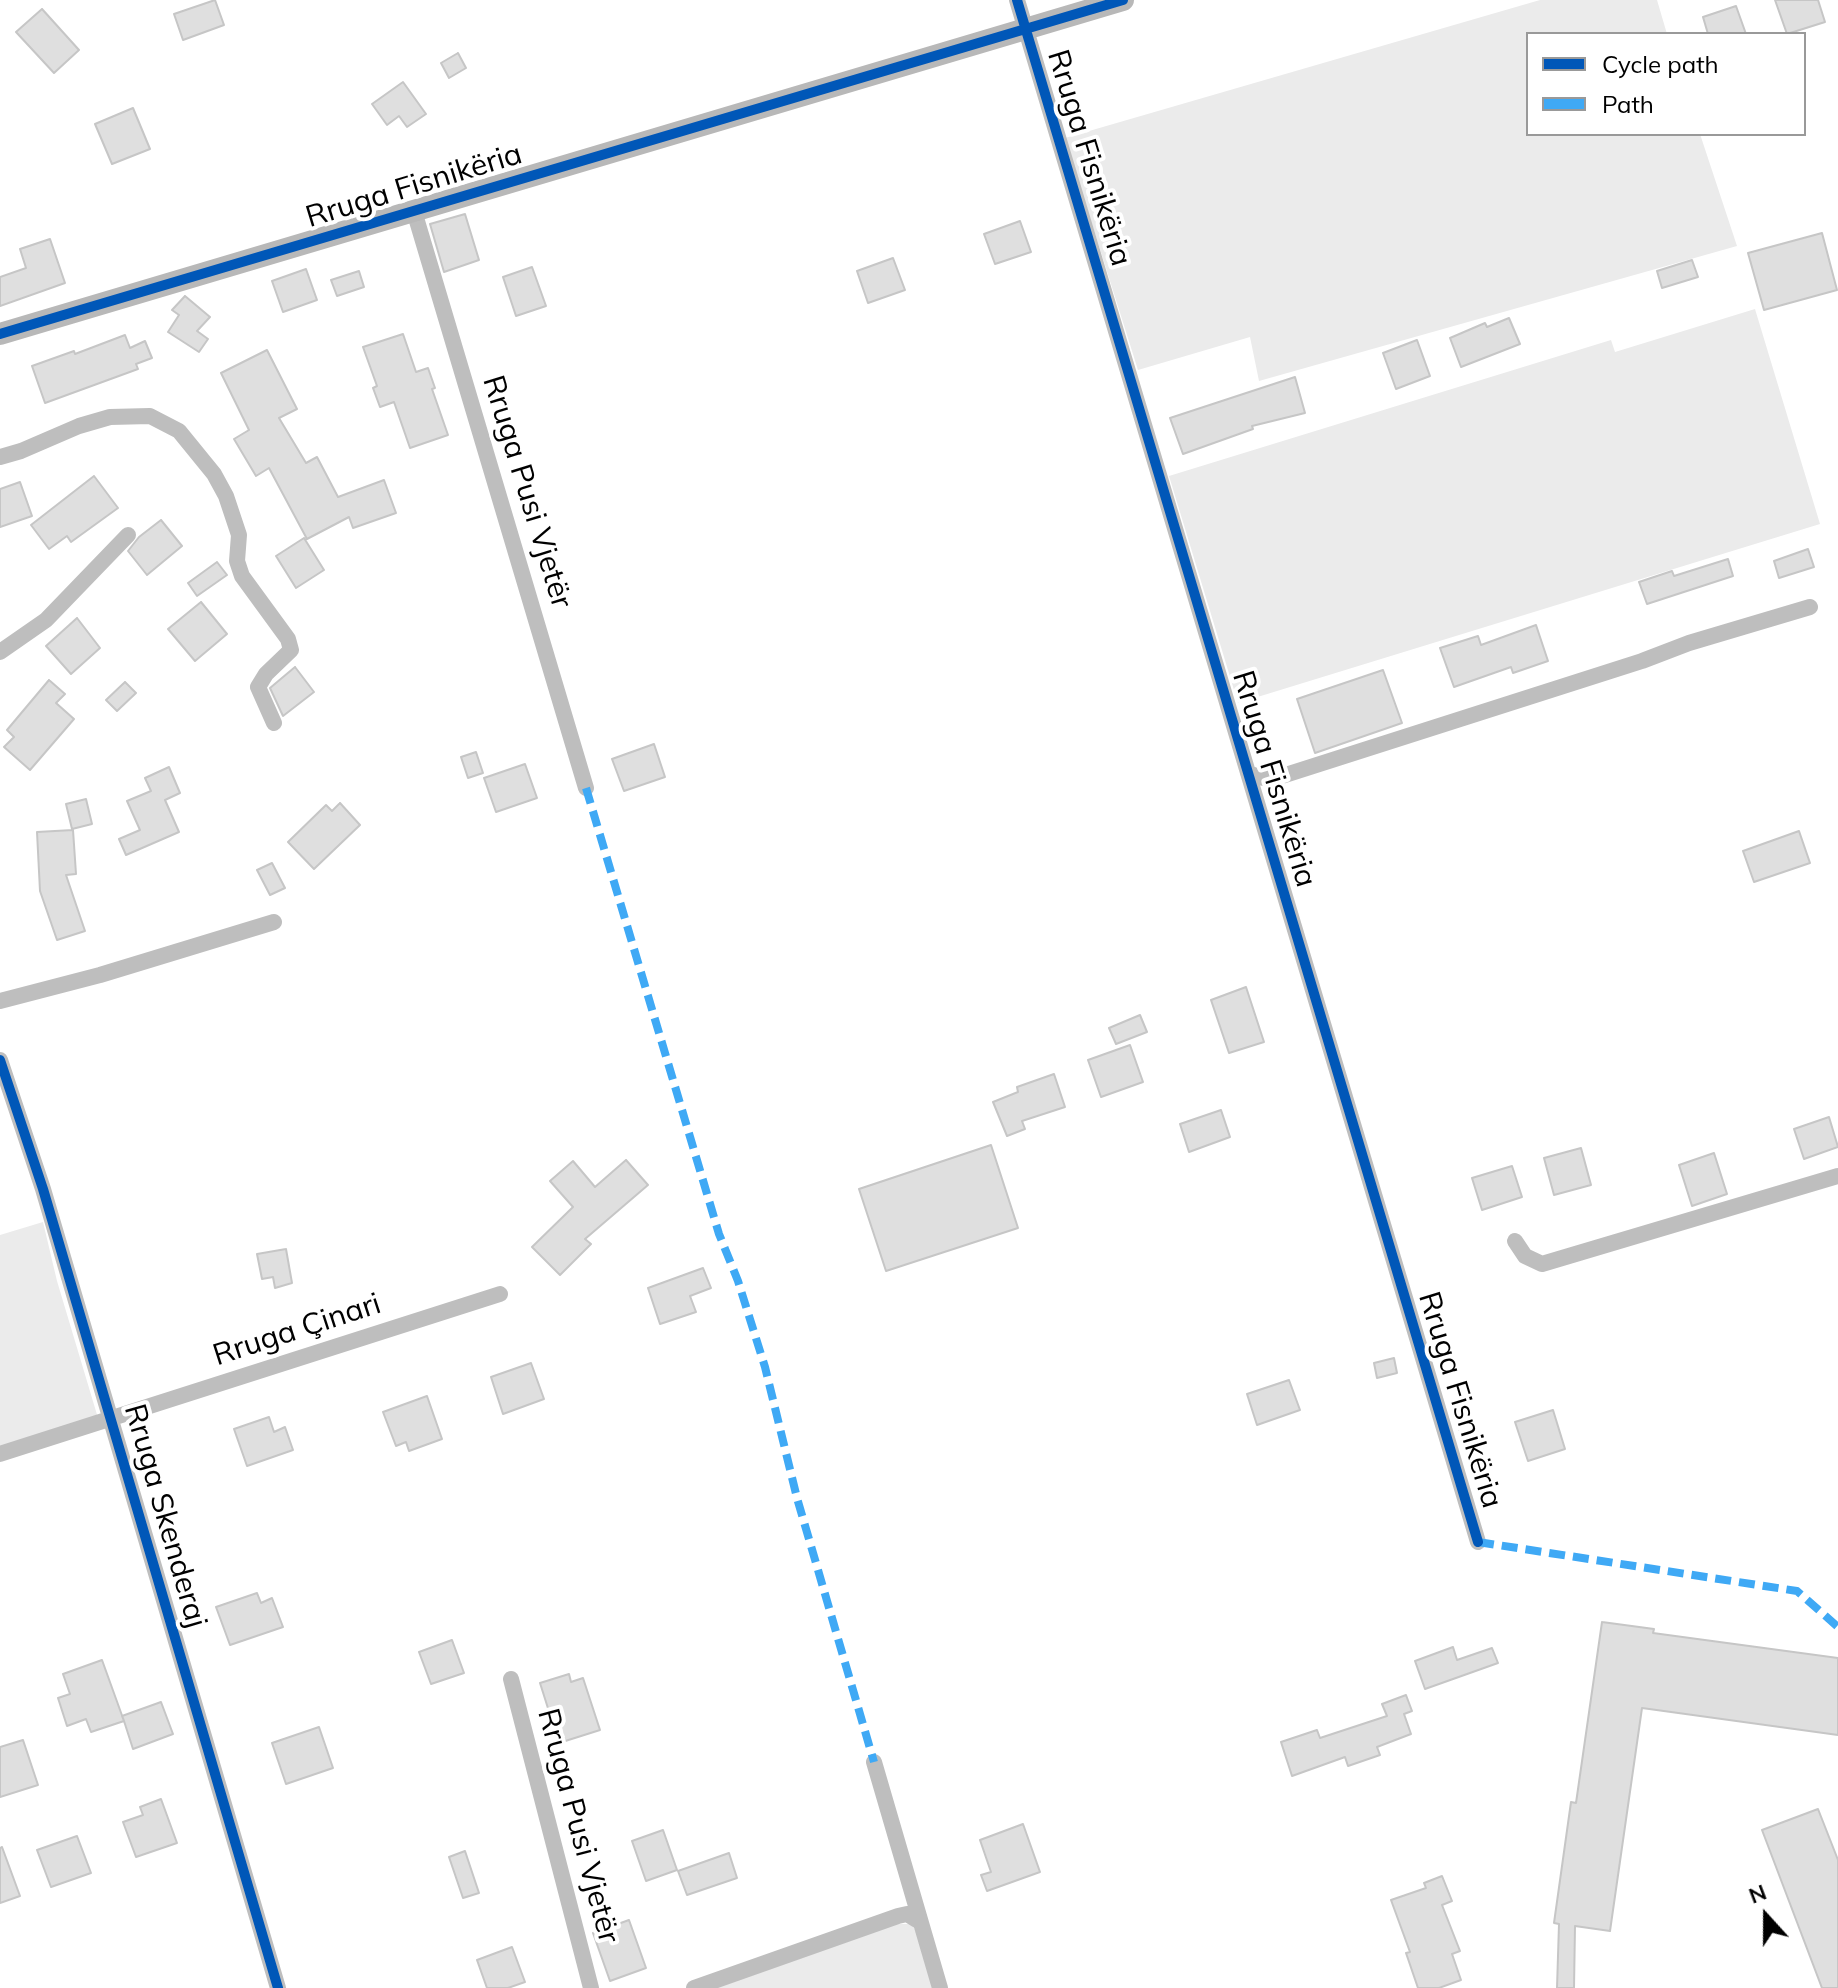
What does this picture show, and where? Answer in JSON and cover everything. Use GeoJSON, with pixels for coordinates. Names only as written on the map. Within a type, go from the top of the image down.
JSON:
{"type":"FeatureCollection","features":[{"type":"Feature","properties":{"kind":"street"},"geometry":{"type":"LineString","coordinates":[[1017,0],[1025,29]]}},
{"type":"Feature","properties":{"kind":"street","name":"Rruga Fisnikëria"},"geometry":{"type":"LineString","coordinates":[[0,334],[1123,0]]}},
{"type":"Feature","properties":{"kind":"street","name":"Rruga Fisnikëria"},"geometry":{"type":"LineString","coordinates":[[1025,29],[1478,1542]]}},
{"type":"Feature","properties":{"kind":"street","name":"Rruga Pusi Vjetër"},"geometry":{"type":"LineString","coordinates":[[414,211],[586,788]]}},
{"type":"Feature","properties":{"kind":"street"},"geometry":{"type":"LineString","coordinates":[[0,457],[110,417],[150,416],[179,431],[214,474],[226,496],[239,535],[237,561],[242,576],[288,639],[291,650],[266,674],[258,687],[274,723]]}},
{"type":"Feature","properties":{"kind":"street"},"geometry":{"type":"LineString","coordinates":[[0,652],[46,620],[128,535]]}},
{"type":"Feature","properties":{"kind":"street","name":"Rruga Fisnikëria"},"geometry":{"type":"LineString","coordinates":[[1248,773],[1263,778],[1279,777],[1318,762],[1642,661],[1689,643],[1810,607]]}},
{"type":"Feature","properties":{"kind":"street"},"geometry":{"type":"LineString","coordinates":[[0,1001],[100,975],[274,922]]}},
{"type":"Feature","properties":{"kind":"street","name":"Rruga Skenderaj"},"geometry":{"type":"LineString","coordinates":[[0,1060],[26,1135],[112,1419],[278,1988]]}},
{"type":"Feature","properties":{"kind":"street"},"geometry":{"type":"LineString","coordinates":[[1515,1241],[1525,1256],[1542,1264],[1838,1176]]}},
{"type":"Feature","properties":{"kind":"street","name":"Rruga Çinari"},"geometry":{"type":"LineString","coordinates":[[0,1454],[500,1294]]}},
{"type":"Feature","properties":{"kind":"street","name":"Rruga Pusi Vjetër"},"geometry":{"type":"LineString","coordinates":[[511,1679],[591,1988]]}},
{"type":"Feature","properties":{"kind":"street"},"geometry":{"type":"LineString","coordinates":[[874,1762],[940,1988]]}},
{"type":"Feature","properties":{"kind":"street"},"geometry":{"type":"LineString","coordinates":[[694,1988],[898,1916],[907,1914],[920,1922]]}},
{"type":"Feature","properties":{"kind":"shaded area"},"geometry":{"type":"Polygon","coordinates":[[[1540,0],[1657,0],[1666,32],[1526,32],[1526,136],[1701,136],[1737,246],[1259,381],[1250,337],[1138,370],[1065,138],[1540,0]]]}},
{"type":"Feature","properties":{"kind":"shaded area"},"geometry":{"type":"Polygon","coordinates":[[[1755,309],[1820,524],[1238,703],[1169,476],[1611,340],[1615,352],[1755,309]]]}},
{"type":"Feature","properties":{"kind":"shaded area"},"geometry":{"type":"Polygon","coordinates":[[[43,1222],[57,1281],[98,1418],[0,1447],[0,1235],[43,1222]]]}},
{"type":"Feature","properties":{"kind":"shaded area"},"geometry":{"type":"Polygon","coordinates":[[[894,1924],[910,1924],[915,1929],[933,1988],[709,1988],[894,1924]]]}},
{"type":"Feature","properties":{"kind":"building"},"geometry":{"type":"Polygon","coordinates":[[[215,0],[224,25],[183,40],[174,14],[215,0]]]}},
{"type":"Feature","properties":{"kind":"building"},"geometry":{"type":"Polygon","coordinates":[[[1775,0],[1818,0],[1825,22],[1786,32],[1775,0]]]}},
{"type":"Feature","properties":{"kind":"building"},"geometry":{"type":"Polygon","coordinates":[[[1736,6],[1745,32],[1707,32],[1703,17],[1736,6]]]}},
{"type":"Feature","properties":{"kind":"building"},"geometry":{"type":"Polygon","coordinates":[[[42,9],[79,50],[54,73],[16,32],[42,9]]]}},
{"type":"Feature","properties":{"kind":"building"},"geometry":{"type":"Polygon","coordinates":[[[458,53],[466,68],[449,78],[441,63],[458,53]]]}},
{"type":"Feature","properties":{"kind":"building"},"geometry":{"type":"Polygon","coordinates":[[[403,82],[426,114],[407,127],[399,116],[387,125],[372,104],[403,82]]]}},
{"type":"Feature","properties":{"kind":"building"},"geometry":{"type":"Polygon","coordinates":[[[133,108],[150,149],[112,164],[95,124],[133,108]]]}},
{"type":"Feature","properties":{"kind":"building"},"geometry":{"type":"Polygon","coordinates":[[[465,214],[479,260],[444,272],[430,224],[465,214]]]}},
{"type":"Feature","properties":{"kind":"building"},"geometry":{"type":"Polygon","coordinates":[[[1020,221],[1031,252],[995,264],[984,234],[1020,221]]]}},
{"type":"Feature","properties":{"kind":"building"},"geometry":{"type":"Polygon","coordinates":[[[1822,233],[1837,290],[1764,310],[1748,253],[1822,233]]]}},
{"type":"Feature","properties":{"kind":"building"},"geometry":{"type":"Polygon","coordinates":[[[50,239],[65,283],[0,306],[0,277],[26,268],[20,249],[50,239]]]}},
{"type":"Feature","properties":{"kind":"building"},"geometry":{"type":"Polygon","coordinates":[[[893,258],[905,290],[868,303],[857,271],[893,258]]]}},
{"type":"Feature","properties":{"kind":"building"},"geometry":{"type":"Polygon","coordinates":[[[1692,260],[1698,277],[1662,288],[1657,271],[1692,260]]]}},
{"type":"Feature","properties":{"kind":"building"},"geometry":{"type":"Polygon","coordinates":[[[532,267],[546,306],[516,316],[503,277],[532,267]]]}},
{"type":"Feature","properties":{"kind":"building"},"geometry":{"type":"Polygon","coordinates":[[[306,269],[317,300],[283,312],[272,281],[306,269]]]}},
{"type":"Feature","properties":{"kind":"building"},"geometry":{"type":"Polygon","coordinates":[[[359,271],[364,287],[337,296],[331,280],[359,271]]]}},
{"type":"Feature","properties":{"kind":"building"},"geometry":{"type":"Polygon","coordinates":[[[185,296],[210,317],[197,331],[208,339],[199,352],[168,332],[179,315],[172,310],[185,296]]]}},
{"type":"Feature","properties":{"kind":"building"},"geometry":{"type":"Polygon","coordinates":[[[1509,318],[1520,344],[1461,367],[1450,338],[1485,323],[1487,327],[1509,318]]]}},
{"type":"Feature","properties":{"kind":"building"},"geometry":{"type":"Polygon","coordinates":[[[403,334],[416,372],[428,368],[448,435],[410,448],[394,402],[380,407],[373,388],[377,386],[363,347],[403,334]]]}},
{"type":"Feature","properties":{"kind":"building"},"geometry":{"type":"Polygon","coordinates":[[[125,335],[130,348],[145,341],[152,358],[136,364],[138,369],[45,403],[32,366],[125,335]]]}},
{"type":"Feature","properties":{"kind":"building"},"geometry":{"type":"Polygon","coordinates":[[[1417,340],[1430,376],[1396,389],[1383,353],[1417,340]]]}},
{"type":"Feature","properties":{"kind":"building"},"geometry":{"type":"Polygon","coordinates":[[[267,350],[297,409],[279,418],[306,463],[317,457],[338,497],[384,480],[396,513],[353,528],[349,517],[307,539],[269,468],[256,476],[234,439],[249,430],[221,373],[267,350]]]}},
{"type":"Feature","properties":{"kind":"building"},"geometry":{"type":"Polygon","coordinates":[[[1295,377],[1305,413],[1252,426],[1253,429],[1183,454],[1170,418],[1295,377]]]}},
{"type":"Feature","properties":{"kind":"building"},"geometry":{"type":"Polygon","coordinates":[[[94,476],[118,508],[71,542],[67,536],[49,549],[31,525],[94,476]]]}},
{"type":"Feature","properties":{"kind":"building"},"geometry":{"type":"Polygon","coordinates":[[[20,482],[32,516],[0,527],[0,489],[20,482]]]}},
{"type":"Feature","properties":{"kind":"building"},"geometry":{"type":"Polygon","coordinates":[[[161,520],[182,546],[147,575],[128,551],[139,537],[161,520]]]}},
{"type":"Feature","properties":{"kind":"building"},"geometry":{"type":"Polygon","coordinates":[[[304,538],[324,570],[296,588],[276,556],[304,538]]]}},
{"type":"Feature","properties":{"kind":"building"},"geometry":{"type":"Polygon","coordinates":[[[1808,549],[1814,567],[1779,578],[1774,561],[1808,549]]]}},
{"type":"Feature","properties":{"kind":"building"},"geometry":{"type":"Polygon","coordinates":[[[1728,559],[1733,576],[1647,604],[1639,582],[1672,571],[1674,576],[1728,559]]]}},
{"type":"Feature","properties":{"kind":"building"},"geometry":{"type":"Polygon","coordinates":[[[217,562],[227,575],[197,596],[188,583],[217,562]]]}},
{"type":"Feature","properties":{"kind":"building"},"geometry":{"type":"Polygon","coordinates":[[[201,602],[227,634],[195,661],[168,629],[201,602]]]}},
{"type":"Feature","properties":{"kind":"building"},"geometry":{"type":"Polygon","coordinates":[[[77,618],[100,648],[71,674],[46,646],[77,618]]]}},
{"type":"Feature","properties":{"kind":"building"},"geometry":{"type":"Polygon","coordinates":[[[1536,625],[1548,661],[1513,673],[1511,667],[1454,687],[1440,648],[1478,636],[1481,645],[1536,625]]]}},
{"type":"Feature","properties":{"kind":"building"},"geometry":{"type":"Polygon","coordinates":[[[295,667],[314,692],[283,716],[270,688],[295,667]]]}},
{"type":"Feature","properties":{"kind":"building"},"geometry":{"type":"Polygon","coordinates":[[[1383,670],[1402,723],[1315,753],[1297,699],[1383,670]]]}},
{"type":"Feature","properties":{"kind":"building"},"geometry":{"type":"Polygon","coordinates":[[[49,680],[65,694],[56,703],[74,719],[30,770],[4,747],[14,737],[7,730],[49,680]]]}},
{"type":"Feature","properties":{"kind":"building"},"geometry":{"type":"Polygon","coordinates":[[[125,682],[136,693],[117,711],[106,700],[125,682]]]}},
{"type":"Feature","properties":{"kind":"building"},"geometry":{"type":"Polygon","coordinates":[[[654,744],[665,777],[624,791],[612,759],[654,744]]]}},
{"type":"Feature","properties":{"kind":"building"},"geometry":{"type":"Polygon","coordinates":[[[476,752],[483,773],[468,778],[461,757],[476,752]]]}},
{"type":"Feature","properties":{"kind":"building"},"geometry":{"type":"Polygon","coordinates":[[[525,764],[537,798],[496,812],[484,778],[525,764]]]}},
{"type":"Feature","properties":{"kind":"building"},"geometry":{"type":"Polygon","coordinates":[[[169,767],[180,793],[165,800],[179,832],[126,855],[119,839],[140,830],[127,801],[151,791],[145,778],[169,767]]]}},
{"type":"Feature","properties":{"kind":"building"},"geometry":{"type":"Polygon","coordinates":[[[86,799],[92,824],[72,829],[66,804],[86,799]]]}},
{"type":"Feature","properties":{"kind":"building"},"geometry":{"type":"Polygon","coordinates":[[[340,803],[360,825],[314,869],[288,842],[326,805],[332,811],[340,803]]]}},
{"type":"Feature","properties":{"kind":"building"},"geometry":{"type":"Polygon","coordinates":[[[73,830],[76,874],[66,875],[85,931],[57,940],[40,891],[37,832],[73,830]]]}},
{"type":"Feature","properties":{"kind":"building"},"geometry":{"type":"Polygon","coordinates":[[[1799,831],[1810,863],[1754,882],[1743,851],[1799,831]]]}},
{"type":"Feature","properties":{"kind":"building"},"geometry":{"type":"Polygon","coordinates":[[[272,863],[285,888],[270,895],[257,870],[272,863]]]}},
{"type":"Feature","properties":{"kind":"building"},"geometry":{"type":"Polygon","coordinates":[[[1246,987],[1264,1042],[1229,1053],[1211,1000],[1246,987]]]}},
{"type":"Feature","properties":{"kind":"building"},"geometry":{"type":"Polygon","coordinates":[[[1140,1015],[1147,1032],[1116,1044],[1109,1028],[1140,1015]]]}},
{"type":"Feature","properties":{"kind":"building"},"geometry":{"type":"Polygon","coordinates":[[[1130,1045],[1143,1082],[1101,1097],[1088,1060],[1130,1045]]]}},
{"type":"Feature","properties":{"kind":"building"},"geometry":{"type":"Polygon","coordinates":[[[1054,1074],[1065,1107],[1022,1121],[1025,1129],[1007,1136],[993,1102],[1018,1092],[1017,1087],[1054,1074]]]}},
{"type":"Feature","properties":{"kind":"building"},"geometry":{"type":"Polygon","coordinates":[[[1221,1110],[1230,1137],[1189,1152],[1180,1124],[1221,1110]]]}},
{"type":"Feature","properties":{"kind":"building"},"geometry":{"type":"Polygon","coordinates":[[[1829,1117],[1838,1147],[1804,1159],[1794,1129],[1829,1117]]]}},
{"type":"Feature","properties":{"kind":"building"},"geometry":{"type":"Polygon","coordinates":[[[991,1145],[1018,1228],[886,1271],[859,1189],[991,1145]]]}},
{"type":"Feature","properties":{"kind":"building"},"geometry":{"type":"Polygon","coordinates":[[[1581,1148],[1591,1185],[1554,1195],[1544,1158],[1581,1148]]]}},
{"type":"Feature","properties":{"kind":"building"},"geometry":{"type":"Polygon","coordinates":[[[1714,1153],[1727,1194],[1692,1206],[1679,1165],[1714,1153]]]}},
{"type":"Feature","properties":{"kind":"building"},"geometry":{"type":"Polygon","coordinates":[[[626,1160],[648,1185],[585,1239],[591,1244],[560,1275],[532,1247],[573,1207],[550,1181],[573,1161],[595,1187],[626,1160]]]}},
{"type":"Feature","properties":{"kind":"building"},"geometry":{"type":"Polygon","coordinates":[[[1512,1166],[1522,1197],[1482,1210],[1472,1178],[1512,1166]]]}},
{"type":"Feature","properties":{"kind":"building"},"geometry":{"type":"Polygon","coordinates":[[[286,1249],[292,1283],[275,1288],[273,1277],[262,1279],[257,1254],[286,1249]]]}},
{"type":"Feature","properties":{"kind":"building"},"geometry":{"type":"Polygon","coordinates":[[[703,1268],[711,1288],[690,1296],[696,1312],[660,1324],[648,1288],[703,1268]]]}},
{"type":"Feature","properties":{"kind":"building"},"geometry":{"type":"Polygon","coordinates":[[[1394,1358],[1397,1373],[1377,1378],[1374,1363],[1394,1358]]]}},
{"type":"Feature","properties":{"kind":"building"},"geometry":{"type":"Polygon","coordinates":[[[531,1363],[544,1399],[503,1414],[491,1377],[531,1363]]]}},
{"type":"Feature","properties":{"kind":"building"},"geometry":{"type":"Polygon","coordinates":[[[1289,1380],[1300,1410],[1257,1425],[1247,1394],[1289,1380]]]}},
{"type":"Feature","properties":{"kind":"building"},"geometry":{"type":"Polygon","coordinates":[[[427,1396],[442,1439],[409,1451],[406,1442],[396,1446],[383,1412],[427,1396]]]}},
{"type":"Feature","properties":{"kind":"building"},"geometry":{"type":"Polygon","coordinates":[[[1553,1410],[1565,1449],[1528,1461],[1515,1422],[1553,1410]]]}},
{"type":"Feature","properties":{"kind":"building"},"geometry":{"type":"Polygon","coordinates":[[[269,1417],[274,1432],[285,1427],[293,1450],[247,1466],[234,1429],[269,1417]]]}},
{"type":"Feature","properties":{"kind":"building"},"geometry":{"type":"Polygon","coordinates":[[[1474,1421],[1490,1472],[1473,1477],[1458,1426],[1474,1421]]]}},
{"type":"Feature","properties":{"kind":"building"},"geometry":{"type":"Polygon","coordinates":[[[257,1593],[261,1603],[272,1598],[283,1627],[230,1645],[216,1607],[257,1593]]]}},
{"type":"Feature","properties":{"kind":"building"},"geometry":{"type":"Polygon","coordinates":[[[1602,1622],[1654,1629],[1653,1633],[1838,1658],[1838,1735],[1642,1708],[1610,1931],[1575,1926],[1574,1988],[1557,1988],[1559,1924],[1554,1923],[1571,1802],[1576,1803],[1602,1622]]]}},
{"type":"Feature","properties":{"kind":"building"},"geometry":{"type":"Polygon","coordinates":[[[452,1640],[464,1673],[431,1684],[419,1652],[452,1640]]]}},
{"type":"Feature","properties":{"kind":"building"},"geometry":{"type":"Polygon","coordinates":[[[1453,1647],[1457,1660],[1492,1648],[1498,1663],[1425,1689],[1415,1661],[1453,1647]]]}},
{"type":"Feature","properties":{"kind":"building"},"geometry":{"type":"Polygon","coordinates":[[[102,1660],[122,1716],[161,1702],[173,1734],[133,1749],[124,1721],[91,1732],[86,1719],[67,1726],[58,1698],[70,1694],[63,1674],[102,1660]]]}},
{"type":"Feature","properties":{"kind":"building"},"geometry":{"type":"Polygon","coordinates":[[[569,1674],[571,1682],[583,1678],[600,1730],[559,1743],[540,1683],[569,1674]]]}},
{"type":"Feature","properties":{"kind":"building"},"geometry":{"type":"Polygon","coordinates":[[[1406,1695],[1412,1711],[1404,1714],[1411,1734],[1377,1747],[1380,1755],[1348,1766],[1345,1757],[1292,1776],[1281,1742],[1317,1730],[1320,1738],[1387,1716],[1382,1704],[1406,1695]]]}},
{"type":"Feature","properties":{"kind":"building"},"geometry":{"type":"Polygon","coordinates":[[[319,1727],[333,1768],[286,1784],[272,1743],[319,1727]]]}},
{"type":"Feature","properties":{"kind":"building"},"geometry":{"type":"Polygon","coordinates":[[[23,1740],[38,1785],[0,1797],[0,1747],[23,1740]]]}},
{"type":"Feature","properties":{"kind":"building"},"geometry":{"type":"Polygon","coordinates":[[[161,1799],[177,1843],[136,1857],[123,1822],[143,1815],[140,1807],[161,1799]]]}},
{"type":"Feature","properties":{"kind":"building"},"geometry":{"type":"Polygon","coordinates":[[[1818,1809],[1838,1860],[1838,1988],[1822,1988],[1762,1830],[1818,1809]]]}},
{"type":"Feature","properties":{"kind":"building"},"geometry":{"type":"Polygon","coordinates":[[[1023,1824],[1040,1872],[987,1891],[981,1875],[991,1872],[980,1840],[1023,1824]]]}},
{"type":"Feature","properties":{"kind":"building"},"geometry":{"type":"Polygon","coordinates":[[[663,1830],[677,1870],[646,1881],[632,1841],[663,1830]]]}},
{"type":"Feature","properties":{"kind":"building"},"geometry":{"type":"Polygon","coordinates":[[[77,1836],[91,1873],[51,1887],[37,1850],[77,1836]]]}},
{"type":"Feature","properties":{"kind":"building"},"geometry":{"type":"Polygon","coordinates":[[[0,1848],[20,1896],[0,1903],[0,1848]]]}},
{"type":"Feature","properties":{"kind":"building"},"geometry":{"type":"Polygon","coordinates":[[[465,1851],[479,1893],[463,1898],[449,1857],[465,1851]]]}},
{"type":"Feature","properties":{"kind":"building"},"geometry":{"type":"Polygon","coordinates":[[[729,1853],[737,1878],[687,1895],[678,1871],[729,1853]]]}},
{"type":"Feature","properties":{"kind":"building"},"geometry":{"type":"Polygon","coordinates":[[[1442,1876],[1452,1901],[1442,1905],[1460,1951],[1452,1954],[1461,1980],[1439,1988],[1418,1988],[1406,1953],[1410,1952],[1391,1900],[1426,1888],[1424,1883],[1442,1876]]]}},
{"type":"Feature","properties":{"kind":"building"},"geometry":{"type":"Polygon","coordinates":[[[629,1920],[646,1968],[610,1981],[593,1933],[629,1920]]]}},
{"type":"Feature","properties":{"kind":"building"},"geometry":{"type":"Polygon","coordinates":[[[512,1947],[525,1982],[508,1988],[487,1988],[477,1960],[512,1947]]]}},
{"type":"Feature","properties":{"kind":"marked path"},"geometry":{"type":"LineString","coordinates":[[586,788],[719,1234],[738,1281],[765,1367],[797,1498],[874,1762]]}},
{"type":"Feature","properties":{"kind":"marked path"},"geometry":{"type":"LineString","coordinates":[[1478,1542],[1797,1591],[1838,1627]]}},
{"type":"Feature","properties":{"kind":"cycle path"},"geometry":{"type":"LineString","coordinates":[[1017,0],[1478,1542]]}},
{"type":"Feature","properties":{"kind":"cycle path"},"geometry":{"type":"LineString","coordinates":[[0,334],[1123,0]]}},
{"type":"Feature","properties":{"kind":"cycle path"},"geometry":{"type":"LineString","coordinates":[[0,1060],[43,1189],[278,1988]]}}]}
